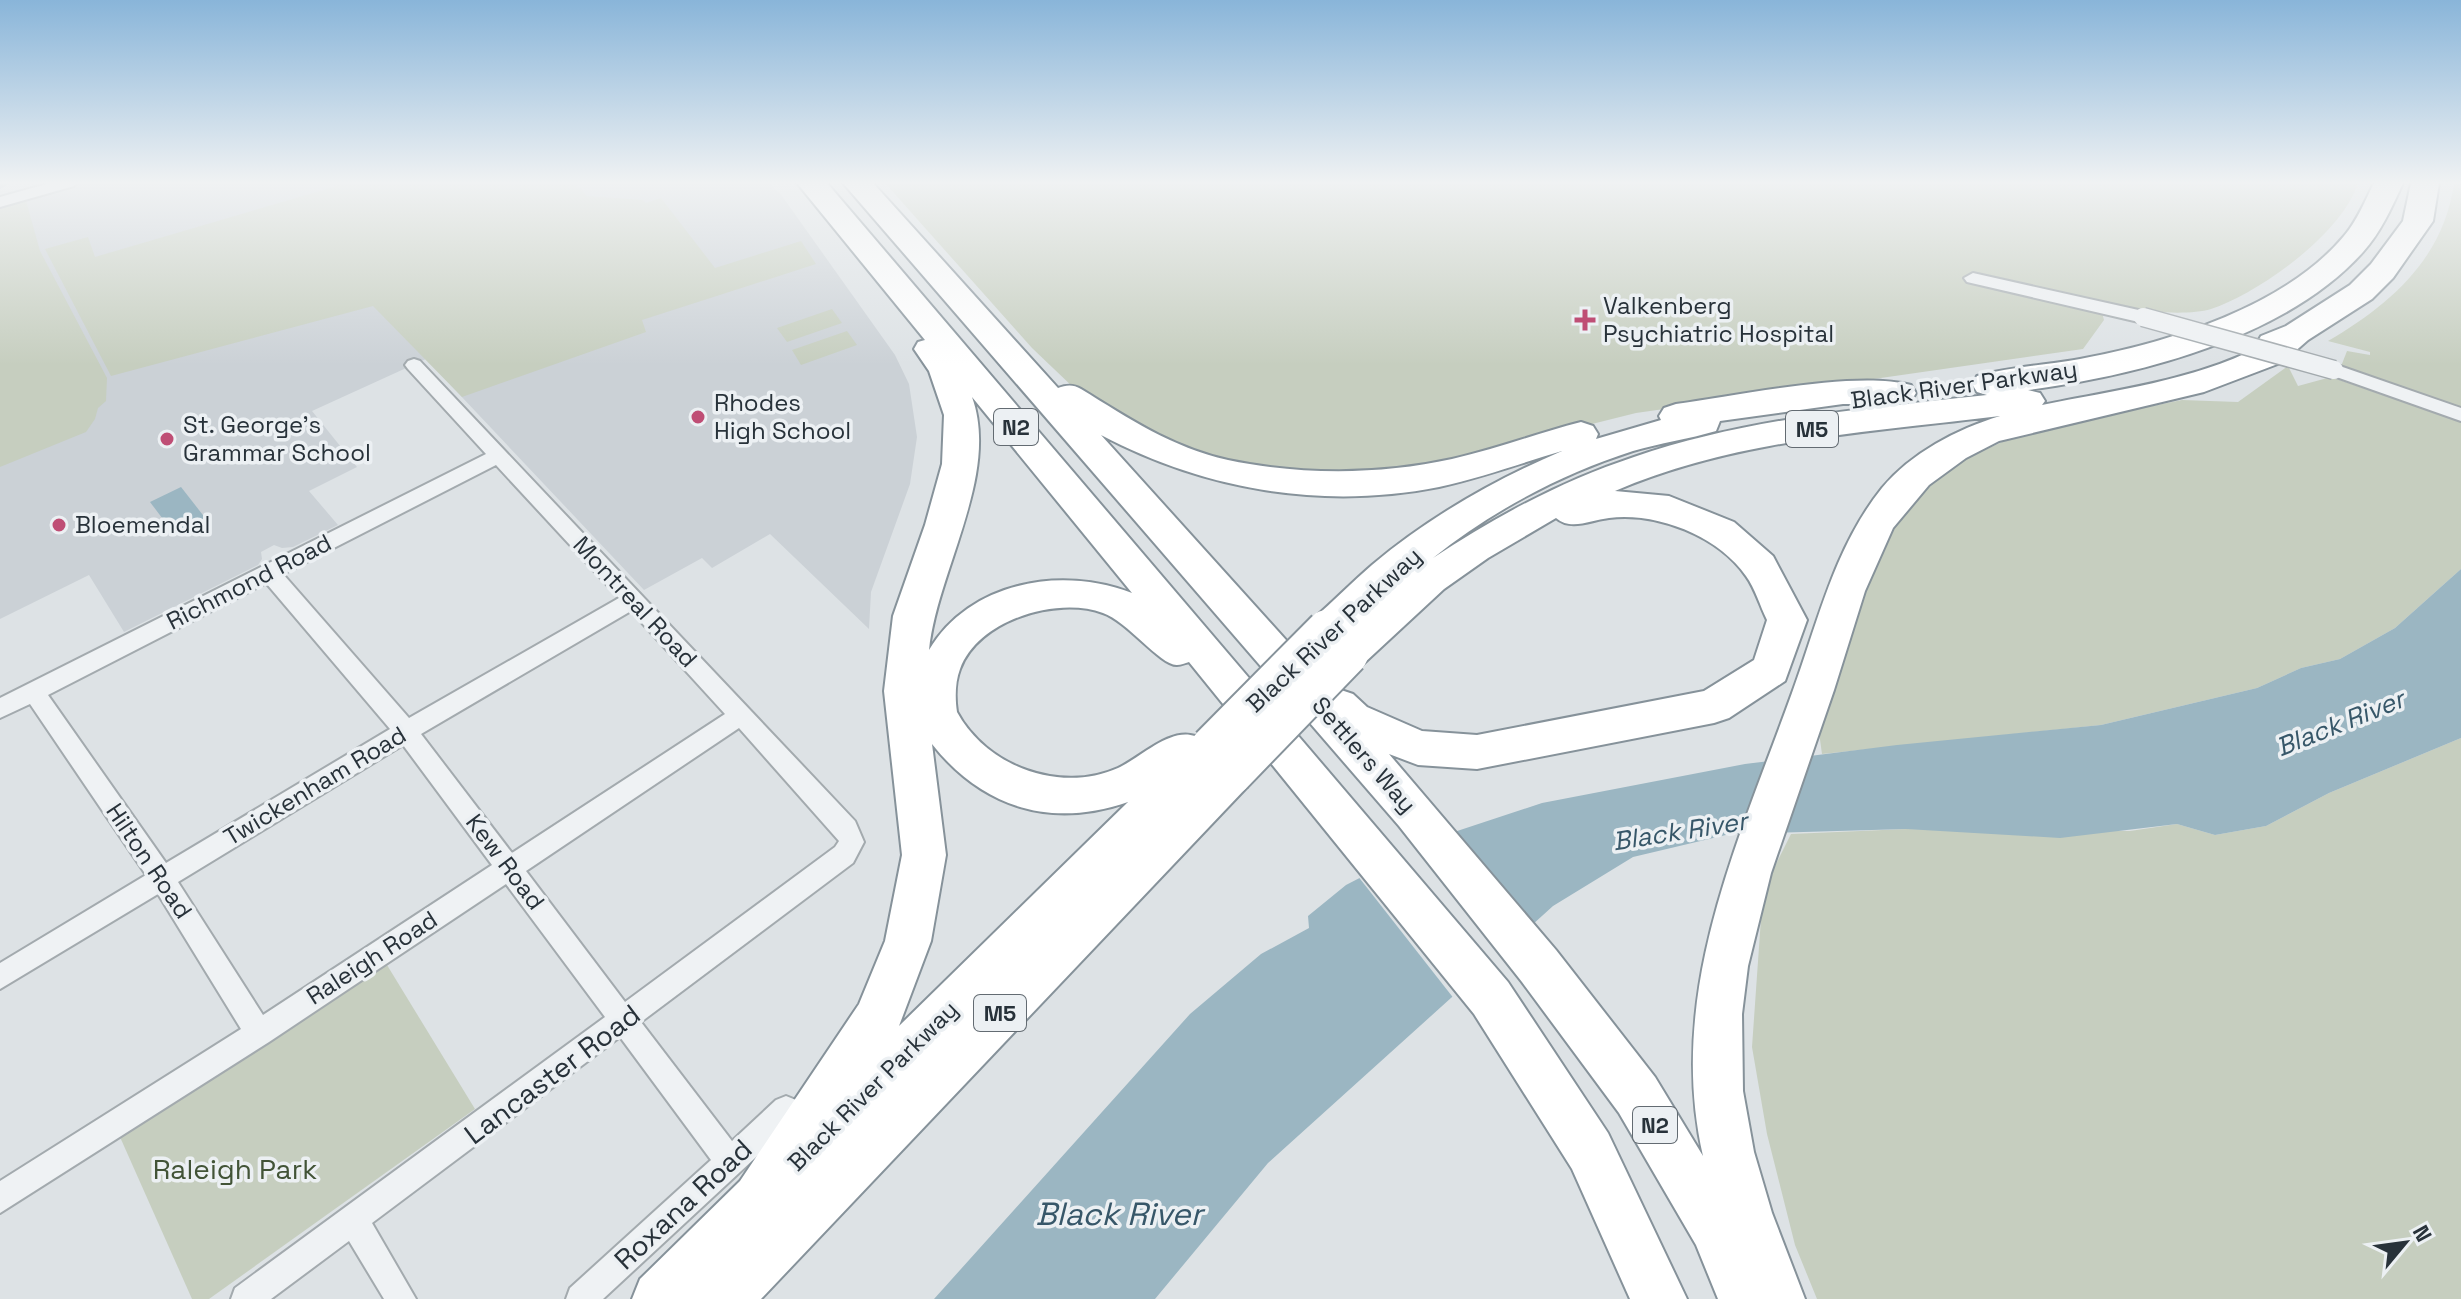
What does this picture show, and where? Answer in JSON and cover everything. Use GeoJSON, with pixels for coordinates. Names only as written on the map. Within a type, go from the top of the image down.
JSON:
{"type":"FeatureCollection","features":[{"type":"Feature","properties":{"kind":"highway","name":"N2"},"geometry":{"type":"LineString","coordinates":[[862,244],[1364,842],[1491,998],[1590,1151],[1659,1299]]}},
{"type":"Feature","properties":{"kind":"highway","name":"Settlers Way"},"geometry":{"type":"LineString","coordinates":[[912,244],[1415,813],[1539,966],[1637,1095],[1716,1227],[1746,1299]]}},
{"type":"Feature","properties":{"kind":"highway","name":"Black River Parkway"},"geometry":{"type":"LineString","coordinates":[[660,1299],[745,1179],[1215,753],[1340,634],[1393,569],[1455,522],[1519,483],[1604,447],[1690,425],[1899,393],[2050,377],[2147,355],[2233,325],[2303,288],[2353,244]]}},
{"type":"Feature","properties":{"kind":"highway","name":"Black River Parkway"},"geometry":{"type":"LineString","coordinates":[[1340,634],[1511,526],[1586,488],[1666,459],[1721,444],[2116,389],[2237,357],[2297,333],[2361,292],[2382,271],[2402,244]]}},
{"type":"Feature","properties":{"kind":"highway"},"geometry":{"type":"LineString","coordinates":[[745,1179],[878,1018],[908,941],[924,855],[904,691],[913,616],[944,525],[960,464],[961,415],[945,369],[916,332],[881,267]]}},
{"type":"Feature","properties":{"kind":"highway"},"geometry":{"type":"LineString","coordinates":[[1777,1299],[1758,1253],[1729,1154],[1716,1065],[1719,995],[1744,889],[1861,551],[1893,499],[1928,466],[1967,442],[2012,423],[2155,393],[2255,361],[2269,356],[2297,333]]}},
{"type":"Feature","properties":{"kind":"highway"},"geometry":{"type":"LineString","coordinates":[[1014,356],[1040,368],[1079,407],[1139,442],[1195,464],[1249,476],[1338,485],[1435,475],[1574,436],[1652,419],[1843,393],[1899,393]]}},
{"type":"Feature","properties":{"kind":"highway"},"geometry":{"type":"LineString","coordinates":[[1260,637],[1352,719],[1418,748],[1477,752],[1714,706],[1771,670],[1787,620],[1760,566],[1721,531],[1669,509],[1612,504],[1569,512],[1535,527],[1340,634]]}},
{"type":"Feature","properties":{"kind":"highway"},"geometry":{"type":"LineString","coordinates":[[1215,753],[1101,792],[1058,796],[1004,785],[963,756],[936,716],[937,676],[950,648],[975,622],[1011,602],[1049,594],[1089,595],[1126,606],[1154,626],[1184,656],[1239,693]]}},
{"type":"Feature","properties":{"kind":"highway","name":"Black River Parkway"},"geometry":{"type":"LineString","coordinates":[[726,1299],[1215,753]]}},
{"type":"Feature","properties":{"kind":"street"},"geometry":{"type":"LineString","coordinates":[[1973,278],[2238,341],[2334,370],[2461,415]]}},
{"type":"Feature","properties":{"kind":"street","name":"Montreal Road"},"geometry":{"type":"LineString","coordinates":[[414,365],[846,828],[852,842]]}},
{"type":"Feature","properties":{"kind":"street","name":"Richmond Road"},"geometry":{"type":"LineString","coordinates":[[0,709],[498,456]]}},
{"type":"Feature","properties":{"kind":"street","name":"Kew Road"},"geometry":{"type":"LineString","coordinates":[[269,572],[406,731],[745,1179]]}},
{"type":"Feature","properties":{"kind":"street","name":"Twickenham Road"},"geometry":{"type":"LineString","coordinates":[[0,977],[406,731],[633,600]]}},
{"type":"Feature","properties":{"kind":"street","name":"Hilton Road"},"geometry":{"type":"LineString","coordinates":[[34,692],[162,878],[259,1033]]}},
{"type":"Feature","properties":{"kind":"street","name":"Raleigh Road"},"geometry":{"type":"LineString","coordinates":[[0,1198],[259,1033],[741,715]]}},
{"type":"Feature","properties":{"kind":"street","name":"Lancaster Road"},"geometry":{"type":"LineString","coordinates":[[246,1299],[354,1222],[844,855],[852,842]]}},
{"type":"Feature","properties":{"kind":"street","name":"Roxana Road"},"geometry":{"type":"LineString","coordinates":[[581,1299],[745,1179],[786,1110]]}},
{"type":"Feature","properties":{"kind":"street"},"geometry":{"type":"LineString","coordinates":[[354,1222],[401,1299]]}},
{"type":"Feature","properties":{"kind":"shaded area","name":"Rhodes High School"},"geometry":{"type":"Polygon","coordinates":[[[0,244],[816,244],[895,355],[909,384],[917,437],[910,484],[871,592],[869,629],[770,534],[712,568],[702,558],[644,590],[426,359],[312,411],[357,467],[309,491],[338,525],[293,547],[274,545],[261,552],[262,559],[258,565],[124,632],[89,575],[0,619],[0,244]]]}},
{"type":"Feature","properties":{"kind":"green space"},"geometry":{"type":"Polygon","coordinates":[[[0,244],[38,244],[107,378],[106,401],[98,408],[86,432],[0,467],[0,244]]]}},
{"type":"Feature","properties":{"kind":"green space"},"geometry":{"type":"Polygon","coordinates":[[[64,244],[90,244],[95,257],[141,244],[696,244],[715,268],[793,244],[803,244],[816,264],[642,320],[646,332],[462,397],[373,306],[111,376],[45,249],[64,244]]]}},
{"type":"Feature","properties":{"kind":"green space","name":"Valkenberg Psychiatric Hospital"},"geometry":{"type":"Polygon","coordinates":[[[939,244],[2314,244],[2252,290],[2211,309],[2156,312],[2100,305],[2104,320],[2083,349],[1636,413],[1428,465],[1318,476],[1193,454],[1075,389],[1032,348],[939,244]]]}},
{"type":"Feature","properties":{"kind":"green space"},"geometry":{"type":"Polygon","coordinates":[[[2433,244],[2461,244],[2461,410],[2340,369],[2347,351],[2370,355],[2370,352],[2328,341],[2392,295],[2433,244]]]}},
{"type":"Feature","properties":{"kind":"green space"},"geometry":{"type":"Polygon","coordinates":[[[832,309],[842,323],[787,342],[777,328],[832,309]]]}},
{"type":"Feature","properties":{"kind":"green space"},"geometry":{"type":"Polygon","coordinates":[[[847,331],[857,345],[801,365],[792,350],[847,331]]]}},
{"type":"Feature","properties":{"kind":"green space"},"geometry":{"type":"Polygon","coordinates":[[[2288,366],[2298,386],[2331,377],[2461,422],[2461,569],[2395,628],[2340,659],[2301,668],[2257,688],[2101,725],[1822,754],[1818,725],[1845,643],[1887,530],[1919,490],[1954,464],[2024,432],[2182,400],[2238,402],[2288,366]]]}},
{"type":"Feature","properties":{"kind":"green space"},"geometry":{"type":"Polygon","coordinates":[[[2461,738],[2461,1299],[1817,1299],[1795,1245],[1767,1134],[1752,1047],[1763,890],[1791,834],[1906,829],[2130,831],[2177,824],[2215,835],[2266,826],[2329,793],[2461,738]]]}},
{"type":"Feature","properties":{"kind":"green space","name":"Raleigh Park"},"geometry":{"type":"Polygon","coordinates":[[[387,965],[475,1109],[209,1299],[192,1299],[120,1137],[387,965]]]}},
{"type":"Feature","properties":{"kind":"water"},"geometry":{"type":"Polygon","coordinates":[[[181,487],[206,519],[175,535],[150,502],[181,487]]]}},
{"type":"Feature","properties":{"kind":"water","name":"Black River"},"geometry":{"type":"Polygon","coordinates":[[[2461,569],[2461,738],[2329,793],[2266,826],[2215,835],[2177,824],[2060,838],[1906,829],[1730,834],[1633,857],[1553,906],[1268,1163],[1155,1299],[934,1299],[1190,1014],[1261,954],[1309,928],[1308,916],[1346,885],[1439,837],[1542,803],[1745,764],[2101,725],[2257,688],[2301,668],[2340,659],[2395,628],[2461,569]]]}},
{"type":"Feature","properties":{"kind":"pier"},"geometry":{"type":"Polygon","coordinates":[[[1438,834],[1532,930],[1455,1000],[1357,875],[1438,834]]]}},
{"type":"Feature","properties":{"kind":"place","name":"Valkenberg Psychiatric Hospital"},"geometry":{"type":"Point","coordinates":[1585,320]}},
{"type":"Feature","properties":{"kind":"place","name":"Rhodes High School"},"geometry":{"type":"Point","coordinates":[698,417]}},
{"type":"Feature","properties":{"kind":"place","name":"St. George's Grammar School"},"geometry":{"type":"Point","coordinates":[167,439]}},
{"type":"Feature","properties":{"kind":"place","name":"Bloemendal"},"geometry":{"type":"Point","coordinates":[59,525]}}]}
